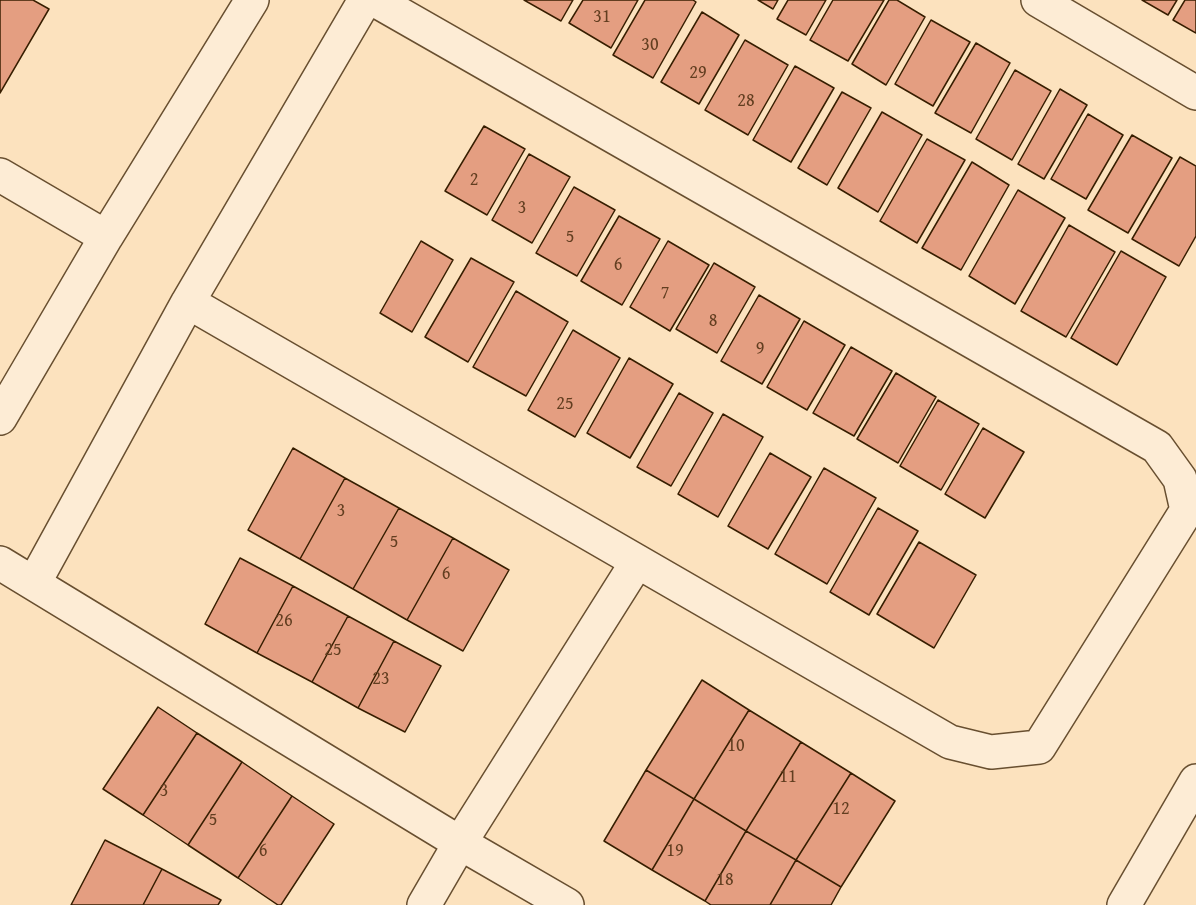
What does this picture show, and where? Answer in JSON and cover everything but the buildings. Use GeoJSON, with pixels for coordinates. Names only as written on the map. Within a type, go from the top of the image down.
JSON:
{"type":"FeatureCollection","features":[{"type":"Feature","properties":{"kind":"street"},"geometry":{"type":"LineString","coordinates":[[0,418],[106,237],[252,0]]}},
{"type":"Feature","properties":{"kind":"street"},"geometry":{"type":"LineString","coordinates":[[34,583],[188,302],[365,0]]}},
{"type":"Feature","properties":{"kind":"street"},"geometry":{"type":"LineString","coordinates":[[188,302],[950,742],[991,752],[1039,747],[1187,510],[1180,479],[1157,447],[375,0]]}},
{"type":"Feature","properties":{"kind":"street"},"geometry":{"type":"LineString","coordinates":[[1038,0],[1196,93]]}},
{"type":"Feature","properties":{"kind":"street"},"geometry":{"type":"LineString","coordinates":[[0,175],[106,237]]}},
{"type":"Feature","properties":{"kind":"street"},"geometry":{"type":"LineString","coordinates":[[424,905],[460,843],[637,561]]}},
{"type":"Feature","properties":{"kind":"street"},"geometry":{"type":"LineString","coordinates":[[0,562],[460,843],[567,905]]}},
{"type":"Feature","properties":{"kind":"street"},"geometry":{"type":"LineString","coordinates":[[1124,905],[1196,781]]}}]}
